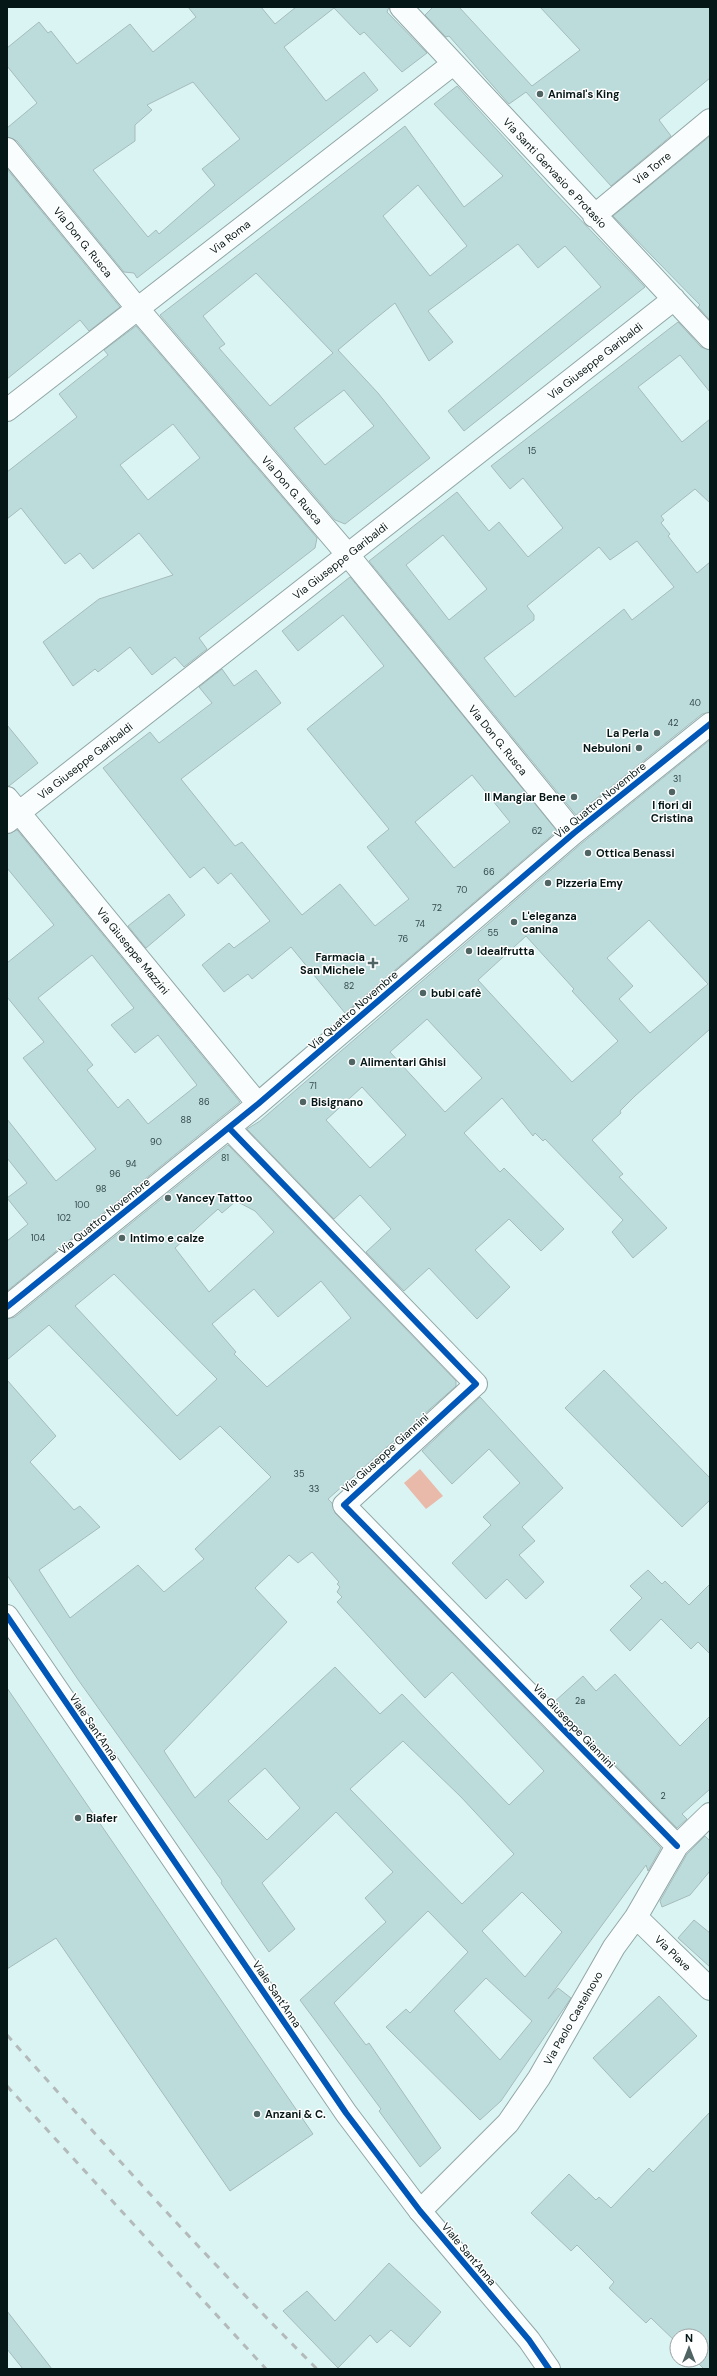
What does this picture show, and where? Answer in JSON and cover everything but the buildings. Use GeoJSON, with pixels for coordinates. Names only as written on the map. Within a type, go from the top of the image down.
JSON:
{"type":"FeatureCollection","features":[{"type":"Feature","properties":{"kind":"street","name":"Via Santi Gervasio e Protasio"},"geometry":{"type":"LineString","coordinates":[[408,10],[453,64],[710,338]]}},
{"type":"Feature","properties":{"kind":"street","name":"Via Roma"},"geometry":{"type":"LineString","coordinates":[[7,410],[453,64]]}},
{"type":"Feature","properties":{"kind":"street","name":"Via Torre"},"geometry":{"type":"LineString","coordinates":[[594,216],[710,120]]}},
{"type":"Feature","properties":{"kind":"street","name":"Via Don G. Rusca"},"geometry":{"type":"LineString","coordinates":[[7,149],[138,309],[348,555],[574,833]]}},
{"type":"Feature","properties":{"kind":"street","name":"Via Giuseppe Garibaldi"},"geometry":{"type":"LineString","coordinates":[[11,811],[348,555],[674,299]]}},
{"type":"Feature","properties":{"kind":"street","name":"Via Quattro Novembre"},"geometry":{"type":"LineString","coordinates":[[7,1307],[258,1104],[574,833],[710,724]]}},
{"type":"Feature","properties":{"kind":"street","name":"Via Giuseppe Mazzini"},"geometry":{"type":"LineString","coordinates":[[11,811],[258,1104]]}},
{"type":"Feature","properties":{"kind":"street","name":"Via Giuseppe Giannini"},"geometry":{"type":"LineString","coordinates":[[229,1128],[476,1384],[344,1505],[678,1846]]}},
{"type":"Feature","properties":{"kind":"street","name":"Viale Sant'Anna"},"geometry":{"type":"LineString","coordinates":[[7,1616],[346,2113],[420,2211],[529,2340],[549,2369]]}},
{"type":"Feature","properties":{"kind":"street","name":"Via Paolo Castelnovo"},"geometry":{"type":"LineString","coordinates":[[420,2211],[508,2123],[539,2078],[614,1947],[636,1917],[678,1846],[710,1814]]}},
{"type":"Feature","properties":{"kind":"street","name":"Via Piave"},"geometry":{"type":"LineString","coordinates":[[636,1917],[710,1989]]}},
{"type":"Feature","properties":{"kind":"shaded area"},"geometry":{"type":"Polygon","coordinates":[[[420,1469],[443,1496],[426,1509],[404,1483],[420,1469]]]}},
{"type":"Feature","properties":{"kind":"railway"},"geometry":{"type":"LineString","coordinates":[[7,2035],[160,2205],[277,2329],[317,2369]]}},
{"type":"Feature","properties":{"kind":"railway"},"geometry":{"type":"LineString","coordinates":[[7,2086],[266,2369]]}},
{"type":"Feature","properties":{"kind":"cycle path"},"geometry":{"type":"LineString","coordinates":[[7,1307],[258,1104],[574,833],[710,724]]}},
{"type":"Feature","properties":{"kind":"cycle path"},"geometry":{"type":"LineString","coordinates":[[229,1128],[476,1384],[344,1505],[677,1846]]}},
{"type":"Feature","properties":{"kind":"cycle path"},"geometry":{"type":"LineString","coordinates":[[7,1616],[346,2113],[420,2211],[529,2340],[549,2369]]}},
{"type":"Feature","properties":{"kind":"place","name":"Animal's King"},"geometry":{"type":"Point","coordinates":[540,94]}},
{"type":"Feature","properties":{"kind":"place","name":"La Perla"},"geometry":{"type":"Point","coordinates":[657,733]}},
{"type":"Feature","properties":{"kind":"place","name":"Nebuloni"},"geometry":{"type":"Point","coordinates":[639,748]}},
{"type":"Feature","properties":{"kind":"place","name":"I fiori di Cristina"},"geometry":{"type":"Point","coordinates":[672,792]}},
{"type":"Feature","properties":{"kind":"place","name":"Il Mangiar Bene"},"geometry":{"type":"Point","coordinates":[574,797]}},
{"type":"Feature","properties":{"kind":"place","name":"Ottica Benassi"},"geometry":{"type":"Point","coordinates":[588,853]}},
{"type":"Feature","properties":{"kind":"place","name":"Pizzeria Emy"},"geometry":{"type":"Point","coordinates":[548,883]}},
{"type":"Feature","properties":{"kind":"place","name":"L'eleganza canina"},"geometry":{"type":"Point","coordinates":[514,922]}},
{"type":"Feature","properties":{"kind":"place","name":"Idealfrutta"},"geometry":{"type":"Point","coordinates":[469,951]}},
{"type":"Feature","properties":{"kind":"place","name":"Farmacia San Michele"},"geometry":{"type":"Point","coordinates":[373,963]}},
{"type":"Feature","properties":{"kind":"place","name":"bubi cafè"},"geometry":{"type":"Point","coordinates":[423,993]}},
{"type":"Feature","properties":{"kind":"place","name":"Alimentari Ghisi"},"geometry":{"type":"Point","coordinates":[352,1062]}},
{"type":"Feature","properties":{"kind":"place","name":"Bisignano"},"geometry":{"type":"Point","coordinates":[303,1102]}},
{"type":"Feature","properties":{"kind":"place","name":"Yancey Tattoo"},"geometry":{"type":"Point","coordinates":[168,1198]}},
{"type":"Feature","properties":{"kind":"place","name":"Intimo e calze"},"geometry":{"type":"Point","coordinates":[122,1238]}},
{"type":"Feature","properties":{"kind":"place","name":"Biafer"},"geometry":{"type":"Point","coordinates":[78,1818]}},
{"type":"Feature","properties":{"kind":"place","name":"Anzani & C."},"geometry":{"type":"Point","coordinates":[257,2114]}}]}
